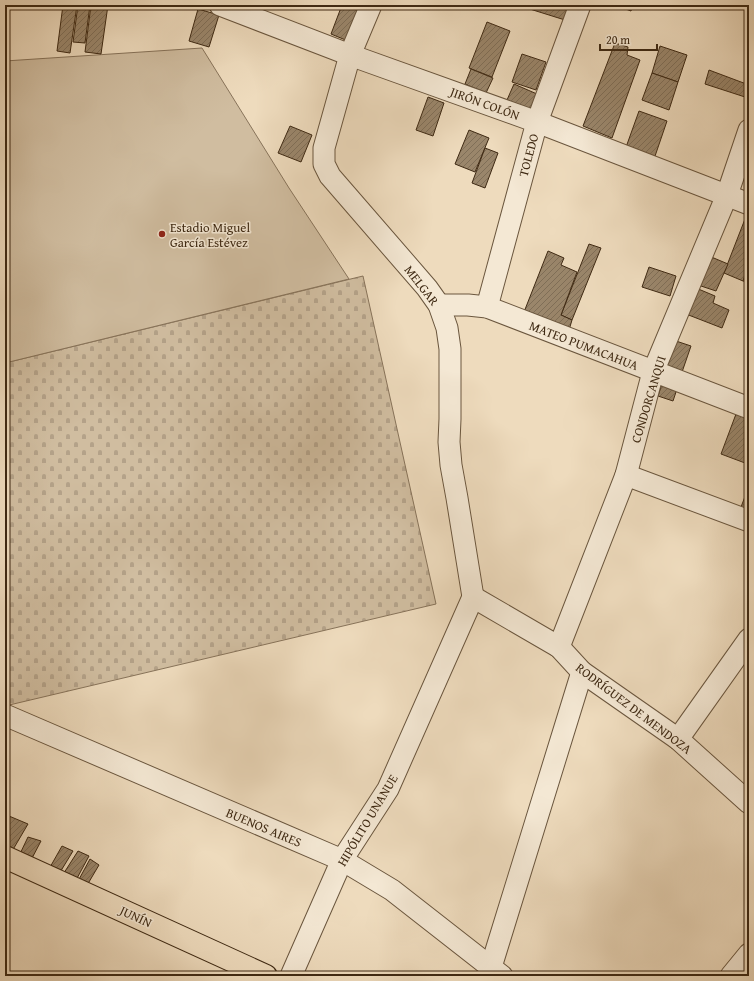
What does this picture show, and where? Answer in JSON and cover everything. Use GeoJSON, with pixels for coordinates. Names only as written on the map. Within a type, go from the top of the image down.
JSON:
{"type":"FeatureCollection","features":[{"type":"Feature","properties":{"kind":"main road","name":"JUNÍN"},"geometry":{"type":"LineString","coordinates":[[5,857],[266,976]]}},
{"type":"Feature","properties":{"kind":"street","name":"JIRÓN COLÓN"},"geometry":{"type":"LineString","coordinates":[[220,5],[350,55],[537,122],[749,204]]}},
{"type":"Feature","properties":{"kind":"street","name":"MELGAR"},"geometry":{"type":"LineString","coordinates":[[371,5],[350,55],[324,148],[324,164],[330,176],[427,288],[439,305],[447,328],[450,349],[450,466],[458,498],[473,597]]}},
{"type":"Feature","properties":{"kind":"street","name":"TOLEDO"},"geometry":{"type":"LineString","coordinates":[[487,308],[537,122],[580,5]]}},
{"type":"Feature","properties":{"kind":"street","name":"CONDORCANQUI"},"geometry":{"type":"LineString","coordinates":[[559,647],[626,475],[653,372],[727,195],[749,130]]}},
{"type":"Feature","properties":{"kind":"street","name":"MATEO PUMACAHUA"},"geometry":{"type":"LineString","coordinates":[[439,305],[468,305],[487,308],[749,408]]}},
{"type":"Feature","properties":{"kind":"street"},"geometry":{"type":"LineString","coordinates":[[626,475],[749,521]]}},
{"type":"Feature","properties":{"kind":"street","name":"RODRÍGUEZ DE MENDOZA"},"geometry":{"type":"LineString","coordinates":[[473,597],[559,647],[582,672],[678,739],[749,803]]}},
{"type":"Feature","properties":{"kind":"street","name":"HIPÓLITO UNANUE"},"geometry":{"type":"LineString","coordinates":[[291,976],[342,860],[388,789],[473,597]]}},
{"type":"Feature","properties":{"kind":"street"},"geometry":{"type":"LineString","coordinates":[[678,739],[749,639]]}},
{"type":"Feature","properties":{"kind":"street"},"geometry":{"type":"LineString","coordinates":[[496,972],[582,672]]}},
{"type":"Feature","properties":{"kind":"street","name":"BUENOS AIRES"},"geometry":{"type":"LineString","coordinates":[[5,715],[342,860],[392,890],[496,972]]}},
{"type":"Feature","properties":{"kind":"street"},"geometry":{"type":"LineString","coordinates":[[731,976],[749,954]]}},
{"type":"Feature","properties":{"kind":"green space","name":"Estadio Miguel García Estévez"},"geometry":{"type":"Polygon","coordinates":[[[202,48],[289,188],[349,279],[5,363],[5,61],[202,48]]]}},
{"type":"Feature","properties":{"kind":"green space"},"geometry":{"type":"Polygon","coordinates":[[[363,276],[436,604],[5,706],[5,363],[363,276]]]}},
{"type":"Feature","properties":{"kind":"building"},"geometry":{"type":"Polygon","coordinates":[[[63,5],[77,5],[70,53],[57,51],[63,5]]]}},
{"type":"Feature","properties":{"kind":"building"},"geometry":{"type":"Polygon","coordinates":[[[78,5],[90,5],[85,43],[73,42],[78,5]]]}},
{"type":"Feature","properties":{"kind":"building"},"geometry":{"type":"Polygon","coordinates":[[[91,5],[108,5],[101,54],[85,52],[91,5]]]}},
{"type":"Feature","properties":{"kind":"building"},"geometry":{"type":"Polygon","coordinates":[[[342,5],[361,5],[348,41],[331,34],[342,5]]]}},
{"type":"Feature","properties":{"kind":"building"},"geometry":{"type":"Polygon","coordinates":[[[517,5],[570,5],[565,20],[517,5]]]}},
{"type":"Feature","properties":{"kind":"building"},"geometry":{"type":"Polygon","coordinates":[[[615,5],[633,5],[631,11],[615,5]]]}},
{"type":"Feature","properties":{"kind":"building"},"geometry":{"type":"Polygon","coordinates":[[[198,9],[219,15],[209,47],[189,41],[198,9]]]}},
{"type":"Feature","properties":{"kind":"building"},"geometry":{"type":"Polygon","coordinates":[[[487,22],[510,31],[492,77],[469,68],[487,22]]]}},
{"type":"Feature","properties":{"kind":"building"},"geometry":{"type":"Polygon","coordinates":[[[615,43],[628,47],[627,55],[640,60],[612,138],[583,126],[615,43]]]}},
{"type":"Feature","properties":{"kind":"building"},"geometry":{"type":"Polygon","coordinates":[[[660,46],[687,55],[678,82],[652,73],[660,46]]]}},
{"type":"Feature","properties":{"kind":"building"},"geometry":{"type":"Polygon","coordinates":[[[522,54],[546,62],[536,90],[512,82],[522,54]]]}},
{"type":"Feature","properties":{"kind":"building"},"geometry":{"type":"Polygon","coordinates":[[[471,69],[493,78],[486,93],[465,84],[471,69]]]}},
{"type":"Feature","properties":{"kind":"building"},"geometry":{"type":"Polygon","coordinates":[[[709,70],[749,85],[745,97],[705,84],[709,70]]]}},
{"type":"Feature","properties":{"kind":"building"},"geometry":{"type":"Polygon","coordinates":[[[652,73],[678,82],[669,110],[642,100],[652,73]]]}},
{"type":"Feature","properties":{"kind":"building"},"geometry":{"type":"Polygon","coordinates":[[[514,84],[537,94],[530,110],[507,100],[514,84]]]}},
{"type":"Feature","properties":{"kind":"building"},"geometry":{"type":"Polygon","coordinates":[[[428,97],[444,103],[433,136],[416,130],[428,97]]]}},
{"type":"Feature","properties":{"kind":"building"},"geometry":{"type":"Polygon","coordinates":[[[639,111],[667,121],[653,162],[625,150],[639,111]]]}},
{"type":"Feature","properties":{"kind":"building"},"geometry":{"type":"Polygon","coordinates":[[[290,126],[312,135],[301,162],[278,153],[290,126]]]}},
{"type":"Feature","properties":{"kind":"building"},"geometry":{"type":"Polygon","coordinates":[[[469,130],[489,138],[475,172],[455,164],[469,130]]]}},
{"type":"Feature","properties":{"kind":"building"},"geometry":{"type":"Polygon","coordinates":[[[485,148],[498,153],[485,188],[472,183],[485,148]]]}},
{"type":"Feature","properties":{"kind":"building"},"geometry":{"type":"Polygon","coordinates":[[[745,219],[749,220],[749,265],[743,281],[724,273],[745,219]]]}},
{"type":"Feature","properties":{"kind":"building"},"geometry":{"type":"Polygon","coordinates":[[[589,244],[601,248],[572,320],[561,315],[589,244]]]}},
{"type":"Feature","properties":{"kind":"building"},"geometry":{"type":"Polygon","coordinates":[[[548,251],[564,258],[561,265],[577,272],[561,315],[572,320],[569,330],[524,312],[548,251]]]}},
{"type":"Feature","properties":{"kind":"building"},"geometry":{"type":"Polygon","coordinates":[[[709,256],[728,264],[716,291],[698,285],[709,256]]]}},
{"type":"Feature","properties":{"kind":"building"},"geometry":{"type":"Polygon","coordinates":[[[749,265],[749,283],[743,281],[749,265]]]}},
{"type":"Feature","properties":{"kind":"building"},"geometry":{"type":"Polygon","coordinates":[[[649,267],[676,276],[670,296],[642,287],[649,267]]]}},
{"type":"Feature","properties":{"kind":"building"},"geometry":{"type":"Polygon","coordinates":[[[696,288],[715,296],[713,303],[729,310],[722,328],[686,314],[696,288]]]}},
{"type":"Feature","properties":{"kind":"building"},"geometry":{"type":"Polygon","coordinates":[[[676,341],[691,346],[681,375],[665,370],[676,341]]]}},
{"type":"Feature","properties":{"kind":"building"},"geometry":{"type":"Polygon","coordinates":[[[662,384],[677,389],[673,401],[658,396],[662,384]]]}},
{"type":"Feature","properties":{"kind":"building"},"geometry":{"type":"Polygon","coordinates":[[[736,414],[749,419],[749,452],[745,463],[721,454],[736,414]]]}},
{"type":"Feature","properties":{"kind":"building"},"geometry":{"type":"Polygon","coordinates":[[[749,486],[749,510],[741,507],[749,486]]]}},
{"type":"Feature","properties":{"kind":"building"},"geometry":{"type":"Polygon","coordinates":[[[9,816],[28,824],[11,853],[5,850],[5,824],[9,816]]]}},
{"type":"Feature","properties":{"kind":"building"},"geometry":{"type":"Polygon","coordinates":[[[28,837],[41,841],[30,862],[18,858],[28,837]]]}},
{"type":"Feature","properties":{"kind":"building"},"geometry":{"type":"Polygon","coordinates":[[[62,846],[73,851],[59,874],[49,869],[62,846]]]}},
{"type":"Feature","properties":{"kind":"building"},"geometry":{"type":"Polygon","coordinates":[[[78,851],[89,856],[75,882],[62,876],[78,851]]]}},
{"type":"Feature","properties":{"kind":"building"},"geometry":{"type":"Polygon","coordinates":[[[90,859],[99,865],[86,887],[77,883],[90,859]]]}},
{"type":"Feature","properties":{"kind":"place","name":"Estadio Miguel García Estévez"},"geometry":{"type":"Point","coordinates":[162,234]}}]}
